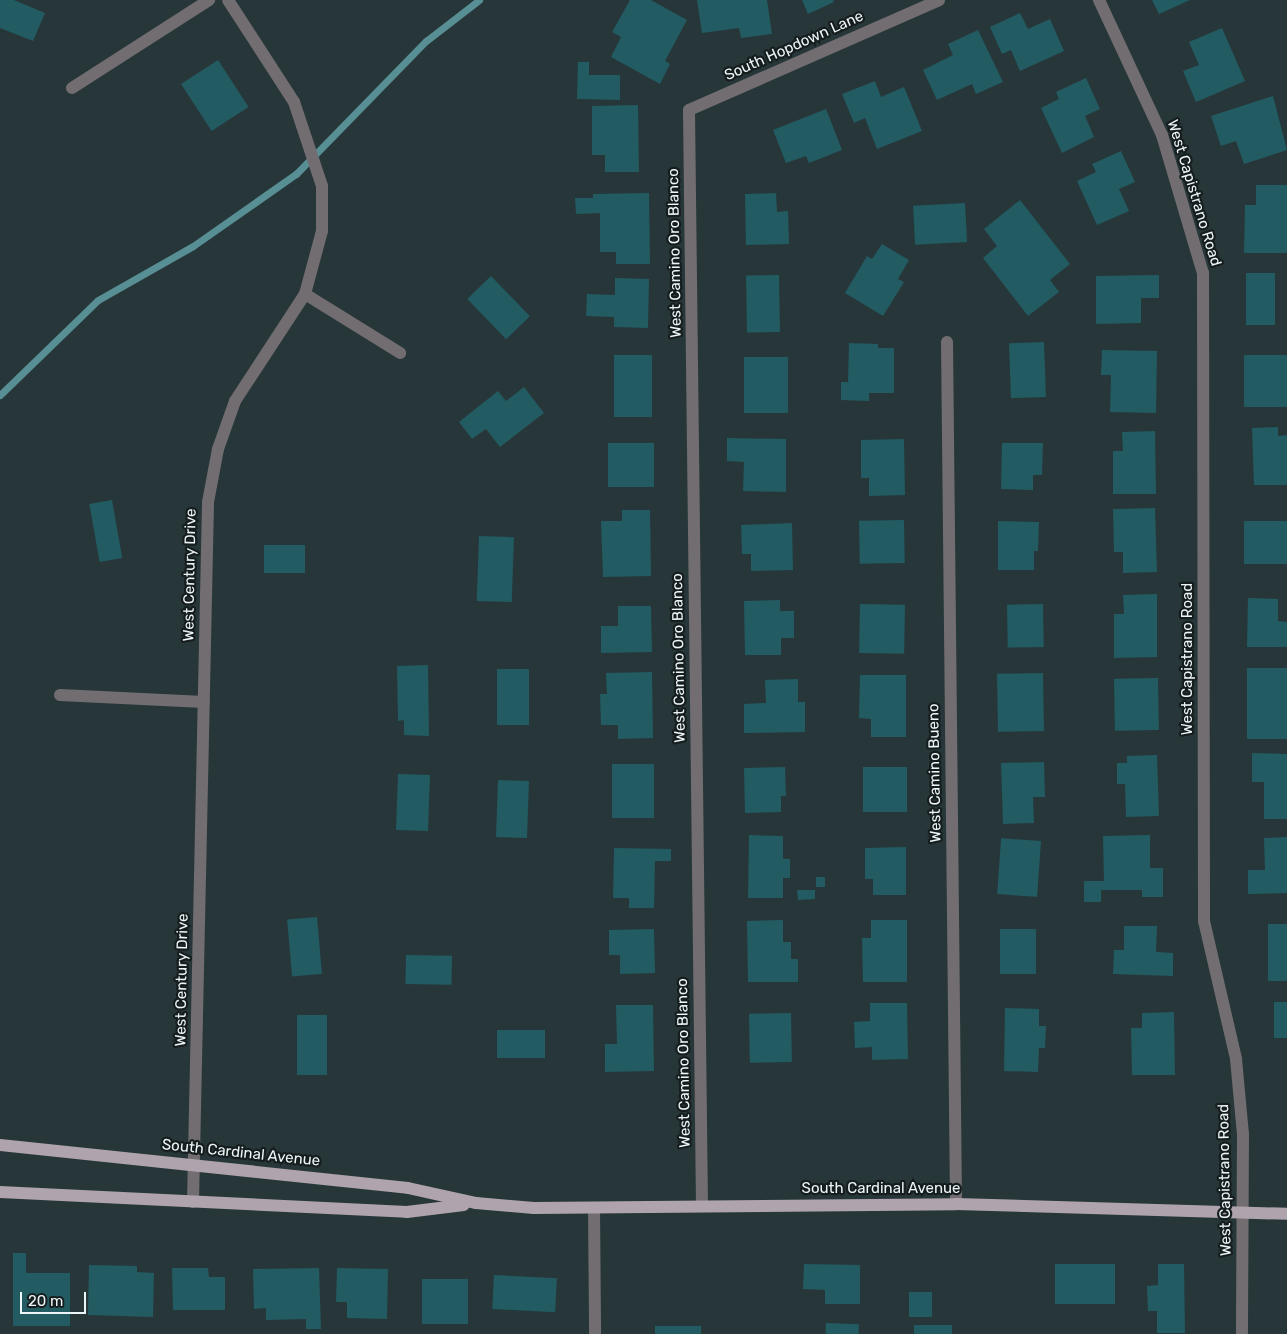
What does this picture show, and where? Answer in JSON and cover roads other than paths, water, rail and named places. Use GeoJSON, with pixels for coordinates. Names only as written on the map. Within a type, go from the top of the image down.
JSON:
{"type":"FeatureCollection","features":[{"type":"Feature","properties":{"kind":"main road","name":"South Cardinal Avenue"},"geometry":{"type":"LineString","coordinates":[[0,1145],[408,1188],[476,1203],[534,1208],[956,1204],[1287,1214]]}},
{"type":"Feature","properties":{"kind":"main road","name":"South Cardinal Avenue"},"geometry":{"type":"LineString","coordinates":[[0,1192],[407,1212],[476,1203]]}},
{"type":"Feature","properties":{"kind":"street"},"geometry":{"type":"LineString","coordinates":[[72,88],[210,0]]}},
{"type":"Feature","properties":{"kind":"street","name":"West Century Drive"},"geometry":{"type":"LineString","coordinates":[[193,1202],[208,502],[218,449],[235,400],[305,294],[322,231],[320,179],[294,102],[228,0]]}},
{"type":"Feature","properties":{"kind":"street","name":"South Hopdown Lane"},"geometry":{"type":"LineString","coordinates":[[689,110],[939,0]]}},
{"type":"Feature","properties":{"kind":"street","name":"West Capistrano Road"},"geometry":{"type":"LineString","coordinates":[[1099,0],[1162,135],[1203,273],[1204,921],[1236,1059],[1243,1134],[1242,1334]]}},
{"type":"Feature","properties":{"kind":"street","name":"West Camino Oro Blanco"},"geometry":{"type":"LineString","coordinates":[[689,110],[702,1206]]}},
{"type":"Feature","properties":{"kind":"street"},"geometry":{"type":"LineString","coordinates":[[305,294],[400,353]]}},
{"type":"Feature","properties":{"kind":"street","name":"West Camino Bueno"},"geometry":{"type":"LineString","coordinates":[[947,342],[956,1204]]}},
{"type":"Feature","properties":{"kind":"street"},"geometry":{"type":"LineString","coordinates":[[60,695],[204,702]]}},
{"type":"Feature","properties":{"kind":"street"},"geometry":{"type":"LineString","coordinates":[[594,1208],[595,1334]]}},
{"type":"Feature","properties":{"kind":"waterway"},"geometry":{"type":"LineString","coordinates":[[0,395],[98,300],[193,246],[296,174],[426,41],[479,0]]}}]}
